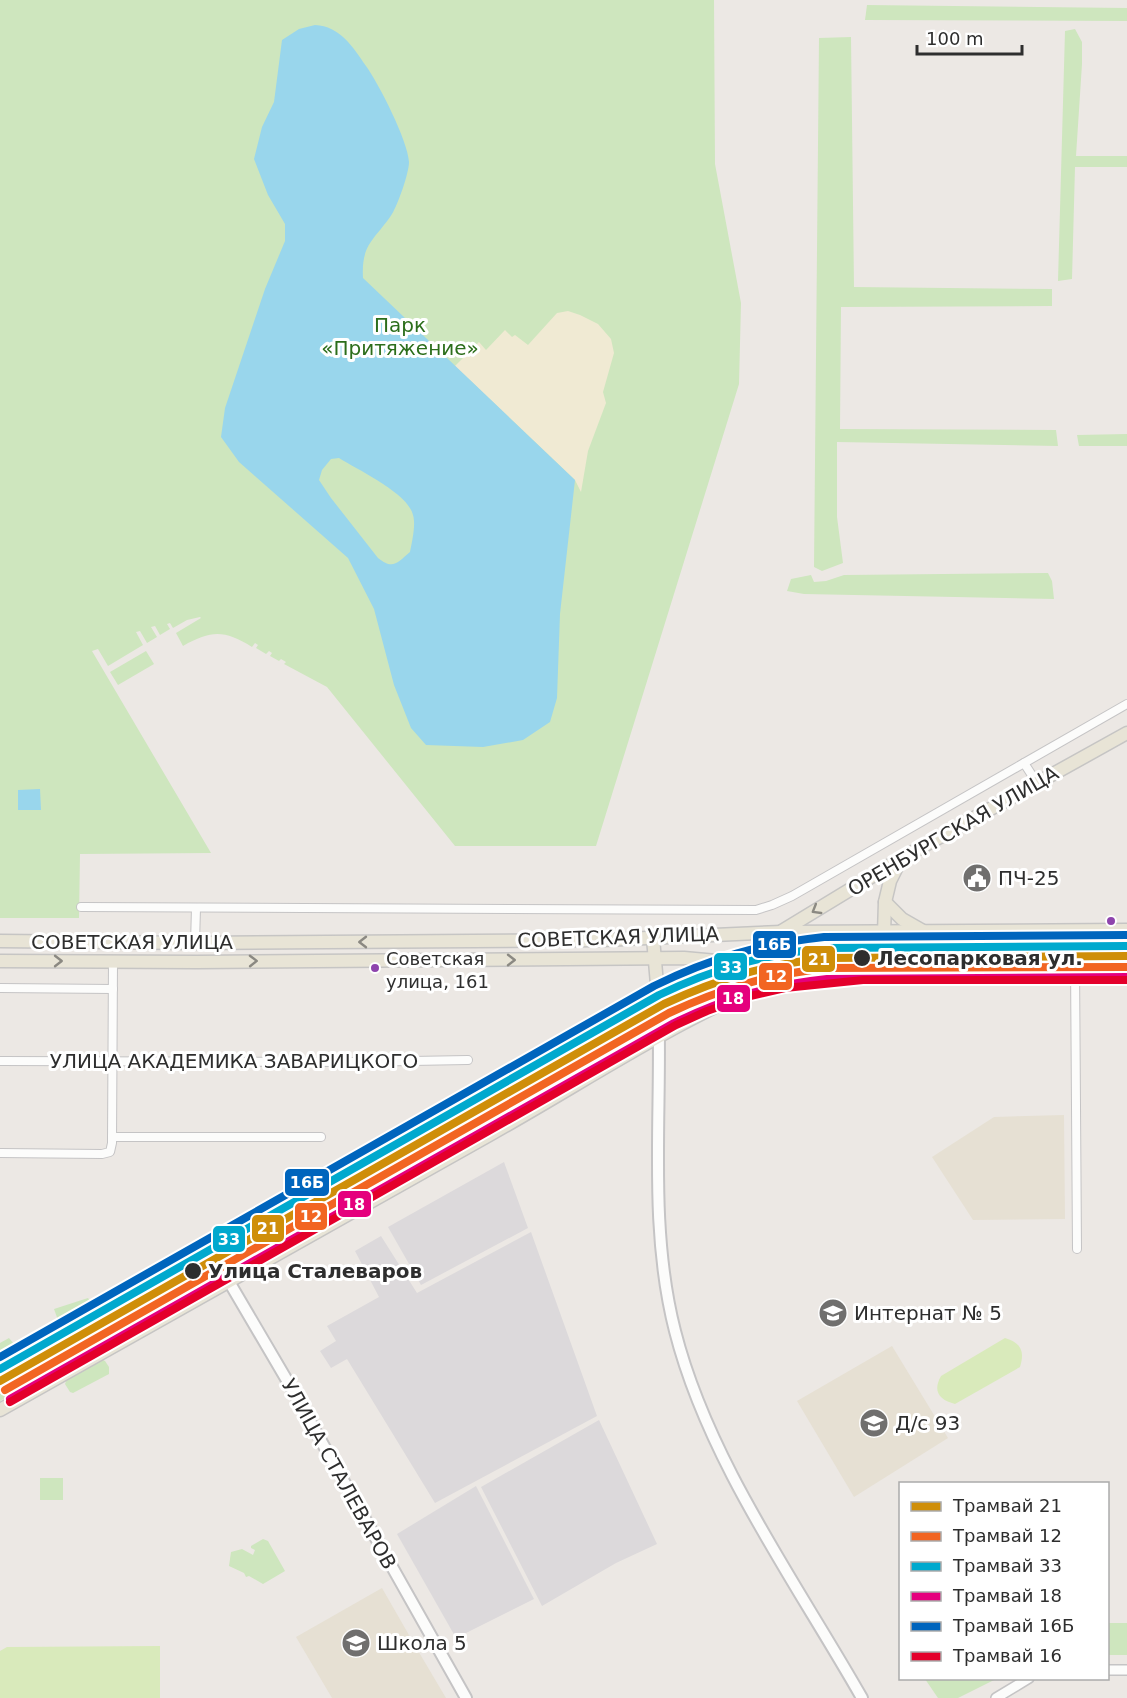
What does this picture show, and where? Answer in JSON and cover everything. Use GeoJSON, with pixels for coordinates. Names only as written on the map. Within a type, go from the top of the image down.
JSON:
{"type":"FeatureCollection","features":[{"type":"Feature","properties":{"kind":"main road","name":"ОРЕНБУРГСКАЯ УЛИЦА"},"geometry":{"type":"LineString","coordinates":[[781,932],[902,858],[1127,733]]}},
{"type":"Feature","properties":{"kind":"main road"},"geometry":{"type":"LineString","coordinates":[[883,965],[885,902],[890,880],[902,858]]}},
{"type":"Feature","properties":{"kind":"main road"},"geometry":{"type":"LineString","coordinates":[[885,902],[902,919],[924,932]]}},
{"type":"Feature","properties":{"kind":"main road","name":"СОВЕТСКАЯ УЛИЦА"},"geometry":{"type":"LineString","coordinates":[[0,941],[195,943],[595,940],[781,932],[1127,930]]}},
{"type":"Feature","properties":{"kind":"main road"},"geometry":{"type":"LineString","coordinates":[[653,938],[660,1037],[659,1223],[666,1287],[675,1331],[690,1379],[719,1451],[862,1698]]}},
{"type":"Feature","properties":{"kind":"main road"},"geometry":{"type":"LineString","coordinates":[[195,943],[195,963]]}},
{"type":"Feature","properties":{"kind":"main road","name":"СОВЕТСКАЯ УЛИЦА"},"geometry":{"type":"LineString","coordinates":[[0,961],[195,963],[684,958],[803,969],[883,965],[1127,964]]}},
{"type":"Feature","properties":{"kind":"main road","name":"СОВЕТСКАЯ УЛИЦА"},"geometry":{"type":"LineString","coordinates":[[0,1410],[660,1037],[730,999],[803,969]]}},
{"type":"Feature","properties":{"kind":"main road"},"geometry":{"type":"LineString","coordinates":[[0,1370],[467,1107],[519,1074],[658,996]]}},
{"type":"Feature","properties":{"kind":"main road","name":"УЛИЦА СТАЛЕВАРОВ"},"geometry":{"type":"LineString","coordinates":[[211,1251],[285,1377],[466,1698]]}},
{"type":"Feature","properties":{"kind":"street"},"geometry":{"type":"LineString","coordinates":[[81,906],[756,910],[792,896],[1127,704]]}},
{"type":"Feature","properties":{"kind":"street"},"geometry":{"type":"LineString","coordinates":[[1024,763],[1037,783]]}},
{"type":"Feature","properties":{"kind":"street"},"geometry":{"type":"LineString","coordinates":[[195,943],[196,908]]}},
{"type":"Feature","properties":{"kind":"street"},"geometry":{"type":"LineString","coordinates":[[0,1153],[102,1154],[110,1152],[113,961]]}},
{"type":"Feature","properties":{"kind":"street"},"geometry":{"type":"LineString","coordinates":[[1075,963],[1077,1249]]}},
{"type":"Feature","properties":{"kind":"street"},"geometry":{"type":"LineString","coordinates":[[0,988],[113,988]]}},
{"type":"Feature","properties":{"kind":"street","name":"УЛИЦА АКАДЕМИКА ЗАВАРИЦКОГО"},"geometry":{"type":"LineString","coordinates":[[0,1061],[468,1060]]}},
{"type":"Feature","properties":{"kind":"street"},"geometry":{"type":"LineString","coordinates":[[112,1137],[321,1137]]}},
{"type":"Feature","properties":{"kind":"street"},"geometry":{"type":"LineString","coordinates":[[1109,1670],[1127,1670]]}},
{"type":"Feature","properties":{"kind":"street"},"geometry":{"type":"LineString","coordinates":[[996,1698],[1026,1680]]}},
{"type":"Feature","properties":{"kind":"shaded area"},"geometry":{"type":"Polygon","coordinates":[[[1064,1115],[1065,1219],[973,1220],[932,1157],[994,1117],[1064,1115]]]}},
{"type":"Feature","properties":{"kind":"shaded area"},"geometry":{"type":"Polygon","coordinates":[[[504,1162],[528,1228],[421,1285],[388,1227],[504,1162]]]}},
{"type":"Feature","properties":{"kind":"shaded area"},"geometry":{"type":"Polygon","coordinates":[[[531,1232],[597,1416],[435,1503],[347,1359],[331,1368],[320,1351],[336,1341],[327,1326],[379,1297],[355,1251],[381,1236],[417,1293],[531,1232]]]}},
{"type":"Feature","properties":{"kind":"shaded area","name":"Д/с 93"},"geometry":{"type":"Polygon","coordinates":[[[892,1346],[948,1438],[854,1497],[797,1401],[892,1346]]]}},
{"type":"Feature","properties":{"kind":"shaded area"},"geometry":{"type":"Polygon","coordinates":[[[599,1420],[657,1544],[616,1563],[542,1606],[481,1487],[599,1420]]]}},
{"type":"Feature","properties":{"kind":"shaded area"},"geometry":{"type":"Polygon","coordinates":[[[476,1486],[534,1599],[456,1638],[397,1534],[476,1486]]]}},
{"type":"Feature","properties":{"kind":"shaded area","name":"Школа 5"},"geometry":{"type":"Polygon","coordinates":[[[382,1588],[446,1698],[332,1698],[296,1637],[382,1588]]]}},
{"type":"Feature","properties":{"kind":"green space","name":"Парк «Притяжение»"},"geometry":{"type":"Polygon","coordinates":[[[0,0],[714,0],[715,164],[741,303],[739,384],[596,846],[455,846],[327,687],[284,664],[286,662],[281,659],[279,661],[270,656],[272,653],[269,651],[266,654],[256,648],[258,645],[255,643],[252,647],[233,637],[218,634],[202,637],[183,646],[176,633],[200,617],[187,620],[173,628],[170,623],[167,624],[170,629],[160,635],[155,626],[151,627],[157,637],[147,643],[140,631],[136,632],[143,645],[108,666],[98,649],[92,651],[211,853],[80,854],[79,918],[0,918],[0,0]]]}},
{"type":"Feature","properties":{"kind":"green space"},"geometry":{"type":"Polygon","coordinates":[[[867,5],[1127,8],[1127,21],[865,20],[867,5]]]}},
{"type":"Feature","properties":{"kind":"green space"},"geometry":{"type":"Polygon","coordinates":[[[1075,29],[1082,42],[1076,156],[1127,156],[1127,167],[1075,167],[1072,279],[1058,281],[1065,31],[1075,29]]]}},
{"type":"Feature","properties":{"kind":"green space"},"geometry":{"type":"Polygon","coordinates":[[[851,37],[854,287],[1052,289],[1052,306],[841,307],[840,429],[1056,430],[1058,446],[837,442],[837,517],[843,563],[822,571],[814,567],[819,38],[851,37]]]}},
{"type":"Feature","properties":{"kind":"green space"},"geometry":{"type":"Polygon","coordinates":[[[1127,434],[1127,446],[1079,446],[1077,435],[1127,434]]]}},
{"type":"Feature","properties":{"kind":"green space"},"geometry":{"type":"Polygon","coordinates":[[[1048,573],[1052,581],[1054,599],[804,594],[787,591],[791,579],[811,575],[814,582],[844,575],[1048,573]]]}},
{"type":"Feature","properties":{"kind":"green space"},"geometry":{"type":"Polygon","coordinates":[[[146,651],[154,664],[118,685],[110,672],[146,651]]]}},
{"type":"Feature","properties":{"kind":"green space"},"geometry":{"type":"Polygon","coordinates":[[[520,1092],[527,1105],[312,1228],[239,1267],[231,1268],[223,1259],[520,1092]]]}},
{"type":"Feature","properties":{"kind":"green space"},"geometry":{"type":"Polygon","coordinates":[[[211,1266],[214,1267],[215,1275],[208,1285],[0,1401],[0,1384],[211,1266]]]}},
{"type":"Feature","properties":{"kind":"green space"},"geometry":{"type":"Polygon","coordinates":[[[88,1298],[95,1309],[0,1362],[0,1343],[9,1338],[14,1344],[59,1323],[54,1309],[88,1298]]]}},
{"type":"Feature","properties":{"kind":"green space"},"geometry":{"type":"Polygon","coordinates":[[[1005,1338],[1015,1342],[1020,1348],[1022,1356],[1020,1367],[955,1404],[942,1398],[937,1387],[941,1376],[1005,1338]]]}},
{"type":"Feature","properties":{"kind":"green space"},"geometry":{"type":"Polygon","coordinates":[[[101,1359],[109,1367],[109,1374],[73,1393],[70,1392],[65,1384],[67,1379],[101,1359]]]}},
{"type":"Feature","properties":{"kind":"green space"},"geometry":{"type":"Polygon","coordinates":[[[40,1478],[63,1478],[63,1500],[40,1500],[40,1478]]]}},
{"type":"Feature","properties":{"kind":"green space"},"geometry":{"type":"Polygon","coordinates":[[[263,1539],[268,1541],[285,1571],[263,1584],[229,1566],[231,1552],[242,1549],[253,1555],[255,1550],[251,1546],[263,1539]]]}},
{"type":"Feature","properties":{"kind":"green space"},"geometry":{"type":"Polygon","coordinates":[[[1109,1623],[1127,1623],[1127,1655],[1109,1655],[1109,1623]]]}},
{"type":"Feature","properties":{"kind":"green space"},"geometry":{"type":"Polygon","coordinates":[[[160,1646],[160,1698],[0,1698],[0,1651],[7,1647],[160,1646]]]}},
{"type":"Feature","properties":{"kind":"green space"},"geometry":{"type":"Polygon","coordinates":[[[926,1680],[994,1680],[958,1698],[938,1698],[926,1680]]]}},
{"type":"Feature","properties":{"kind":"sand"},"geometry":{"type":"Polygon","coordinates":[[[568,311],[598,324],[611,339],[614,353],[603,392],[606,403],[588,451],[581,492],[575,480],[455,366],[479,342],[486,350],[505,330],[512,337],[515,335],[528,345],[557,313],[568,311]]]}},
{"type":"Feature","properties":{"kind":"water"},"geometry":{"type":"Polygon","coordinates":[[[315,25],[324,26],[339,33],[351,45],[372,74],[404,141],[409,167],[403,188],[392,214],[367,249],[364,257],[363,278],[575,480],[560,614],[557,698],[550,722],[523,740],[483,747],[426,745],[411,728],[394,685],[374,609],[348,558],[239,462],[221,437],[225,408],[265,289],[285,241],[285,224],[268,195],[254,159],[262,127],[274,102],[282,40],[299,29],[315,25]],[[339,458],[331,459],[322,470],[319,480],[378,558],[388,564],[395,564],[410,552],[414,524],[409,507],[392,490],[339,458]]]}},
{"type":"Feature","properties":{"kind":"water"},"geometry":{"type":"Polygon","coordinates":[[[40,789],[41,810],[18,810],[18,790],[40,789]]]}},
{"type":"Feature","properties":{"kind":"tram line","name":"16Б"},"geometry":{"type":"LineString","coordinates":[[0,1357],[654,986],[716,960],[757,948],[824,937],[1127,935]]}},
{"type":"Feature","properties":{"kind":"tram line","name":"33"},"geometry":{"type":"LineString","coordinates":[[0,1369],[659,995],[700,977],[781,954],[825,948],[1127,946]]}},
{"type":"Feature","properties":{"kind":"tram line","name":"21"},"geometry":{"type":"LineString","coordinates":[[0,1381],[664,1004],[704,987],[783,964],[826,958],[1127,956]]}},
{"type":"Feature","properties":{"kind":"tram line","name":"12"},"geometry":{"type":"LineString","coordinates":[[5,1390],[669,1013],[708,996],[785,974],[827,968],[1127,967]]}},
{"type":"Feature","properties":{"kind":"tram line","name":"18"},"geometry":{"type":"LineString","coordinates":[[10,1399],[674,1023],[712,1006],[767,989],[827,979],[1127,977]]}},
{"type":"Feature","properties":{"kind":"tram line","name":"16"},"geometry":{"type":"LineString","coordinates":[[10,1402],[676,1025],[707,1011],[746,997],[785,988],[863,980],[1127,980]]}},
{"type":"Feature","properties":{"kind":"place","name":"ПЧ-25"},"geometry":{"type":"Point","coordinates":[977,878]}},
{"type":"Feature","properties":{"kind":"place","name":"Лесопарковая ул."},"geometry":{"type":"Point","coordinates":[862,958]}},
{"type":"Feature","properties":{"kind":"place","name":"Советская улица, 161"},"geometry":{"type":"Point","coordinates":[375,968]}},
{"type":"Feature","properties":{"kind":"place","name":"Улица Сталеваров"},"geometry":{"type":"Point","coordinates":[193,1271]}},
{"type":"Feature","properties":{"kind":"place","name":"Интернат № 5"},"geometry":{"type":"Point","coordinates":[833,1313]}},
{"type":"Feature","properties":{"kind":"place","name":"Д/с 93"},"geometry":{"type":"Point","coordinates":[874,1423]}},
{"type":"Feature","properties":{"kind":"place","name":"Школа 5"},"geometry":{"type":"Point","coordinates":[356,1643]}}]}
